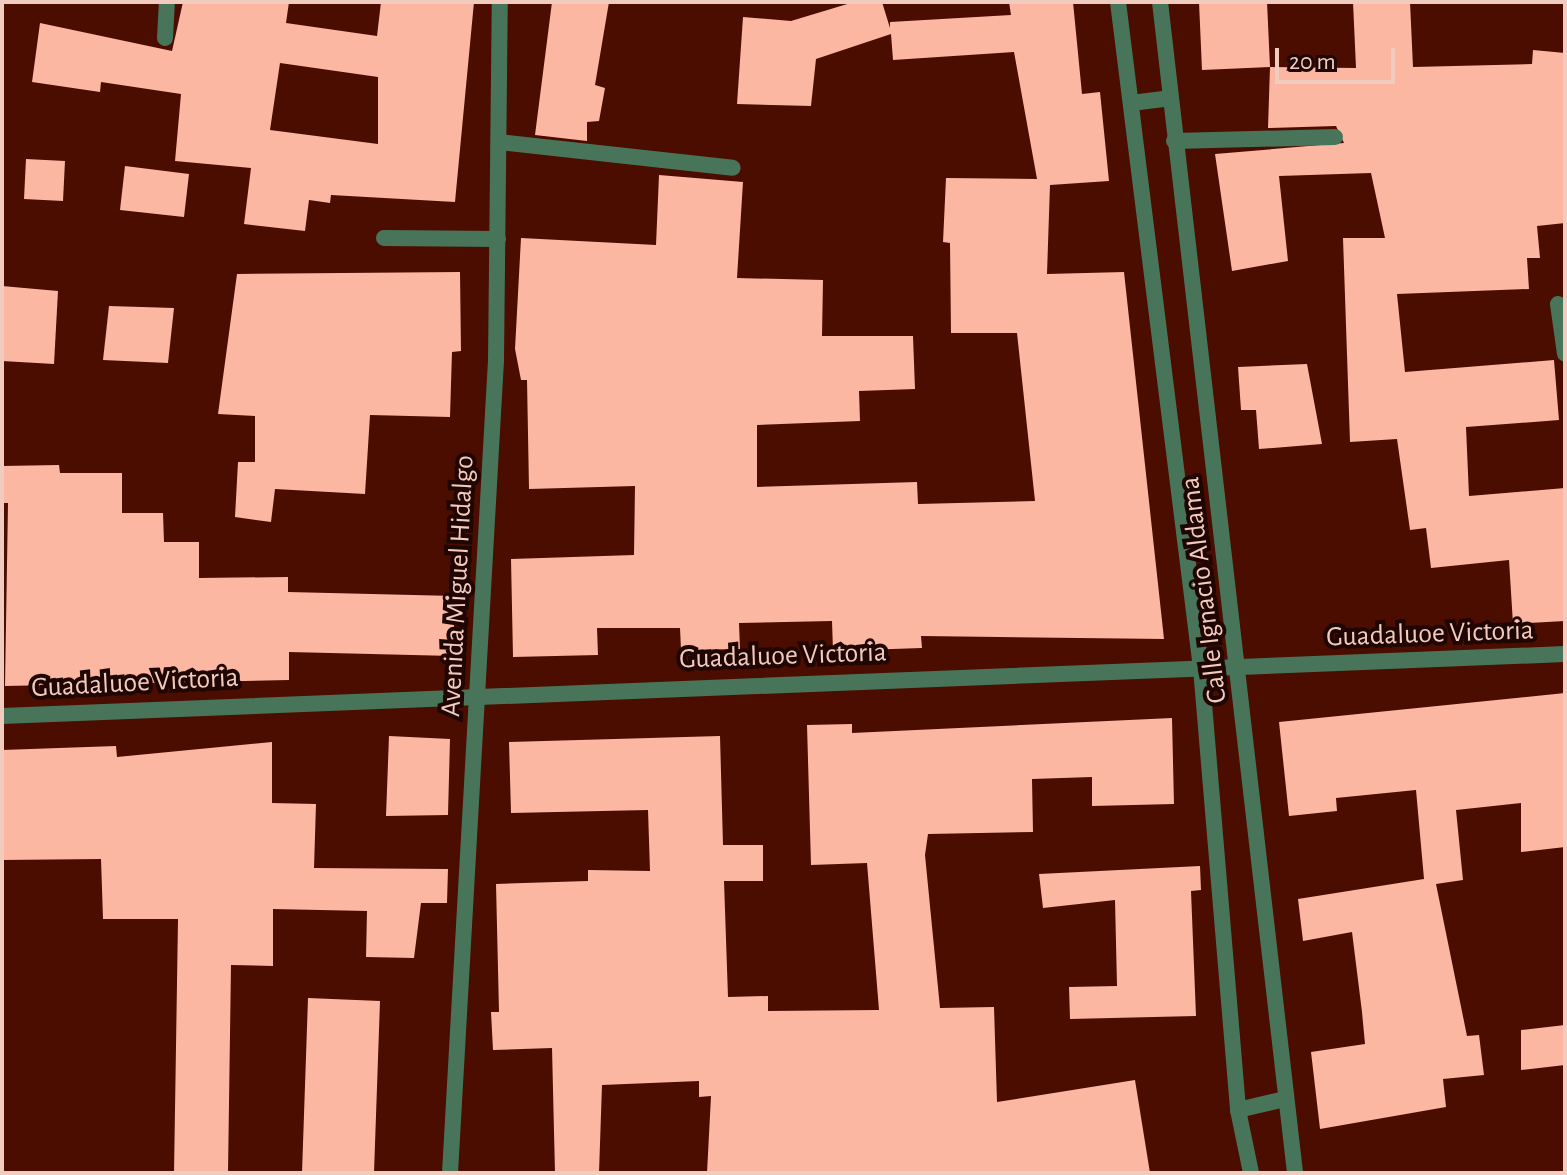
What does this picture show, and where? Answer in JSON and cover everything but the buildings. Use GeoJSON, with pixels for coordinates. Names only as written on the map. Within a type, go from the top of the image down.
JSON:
{"type":"FeatureCollection","features":[{"type":"Feature","properties":{"kind":"street"},"geometry":{"type":"LineString","coordinates":[[165,38],[167,2]]}},
{"type":"Feature","properties":{"kind":"street","name":"Avenida Miguel Hidalgo"},"geometry":{"type":"LineString","coordinates":[[450,1173],[479,692],[498,239],[500,2]]}},
{"type":"Feature","properties":{"kind":"street","name":"Calle Ignacio Aldama"},"geometry":{"type":"LineString","coordinates":[[1118,2],[1201,668],[1238,1110],[1251,1173]]}},
{"type":"Feature","properties":{"kind":"street","name":"Calle Ignacio Aldama"},"geometry":{"type":"LineString","coordinates":[[1160,2],[1174,141],[1241,667],[1281,1100],[1295,1173]]}},
{"type":"Feature","properties":{"kind":"street"},"geometry":{"type":"LineString","coordinates":[[1131,103],[1170,98]]}},
{"type":"Feature","properties":{"kind":"street"},"geometry":{"type":"LineString","coordinates":[[1174,141],[1335,137]]}},
{"type":"Feature","properties":{"kind":"street"},"geometry":{"type":"LineString","coordinates":[[499,142],[733,168]]}},
{"type":"Feature","properties":{"kind":"street"},"geometry":{"type":"LineString","coordinates":[[384,238],[498,239]]}},
{"type":"Feature","properties":{"kind":"street"},"geometry":{"type":"LineString","coordinates":[[1558,304],[1565,354]]}},
{"type":"Feature","properties":{"kind":"street","name":"Guadaluoe Victoria"},"geometry":{"type":"LineString","coordinates":[[2,716],[479,692],[1565,654]]}},
{"type":"Feature","properties":{"kind":"street"},"geometry":{"type":"LineString","coordinates":[[1238,1110],[1281,1100]]}}]}
